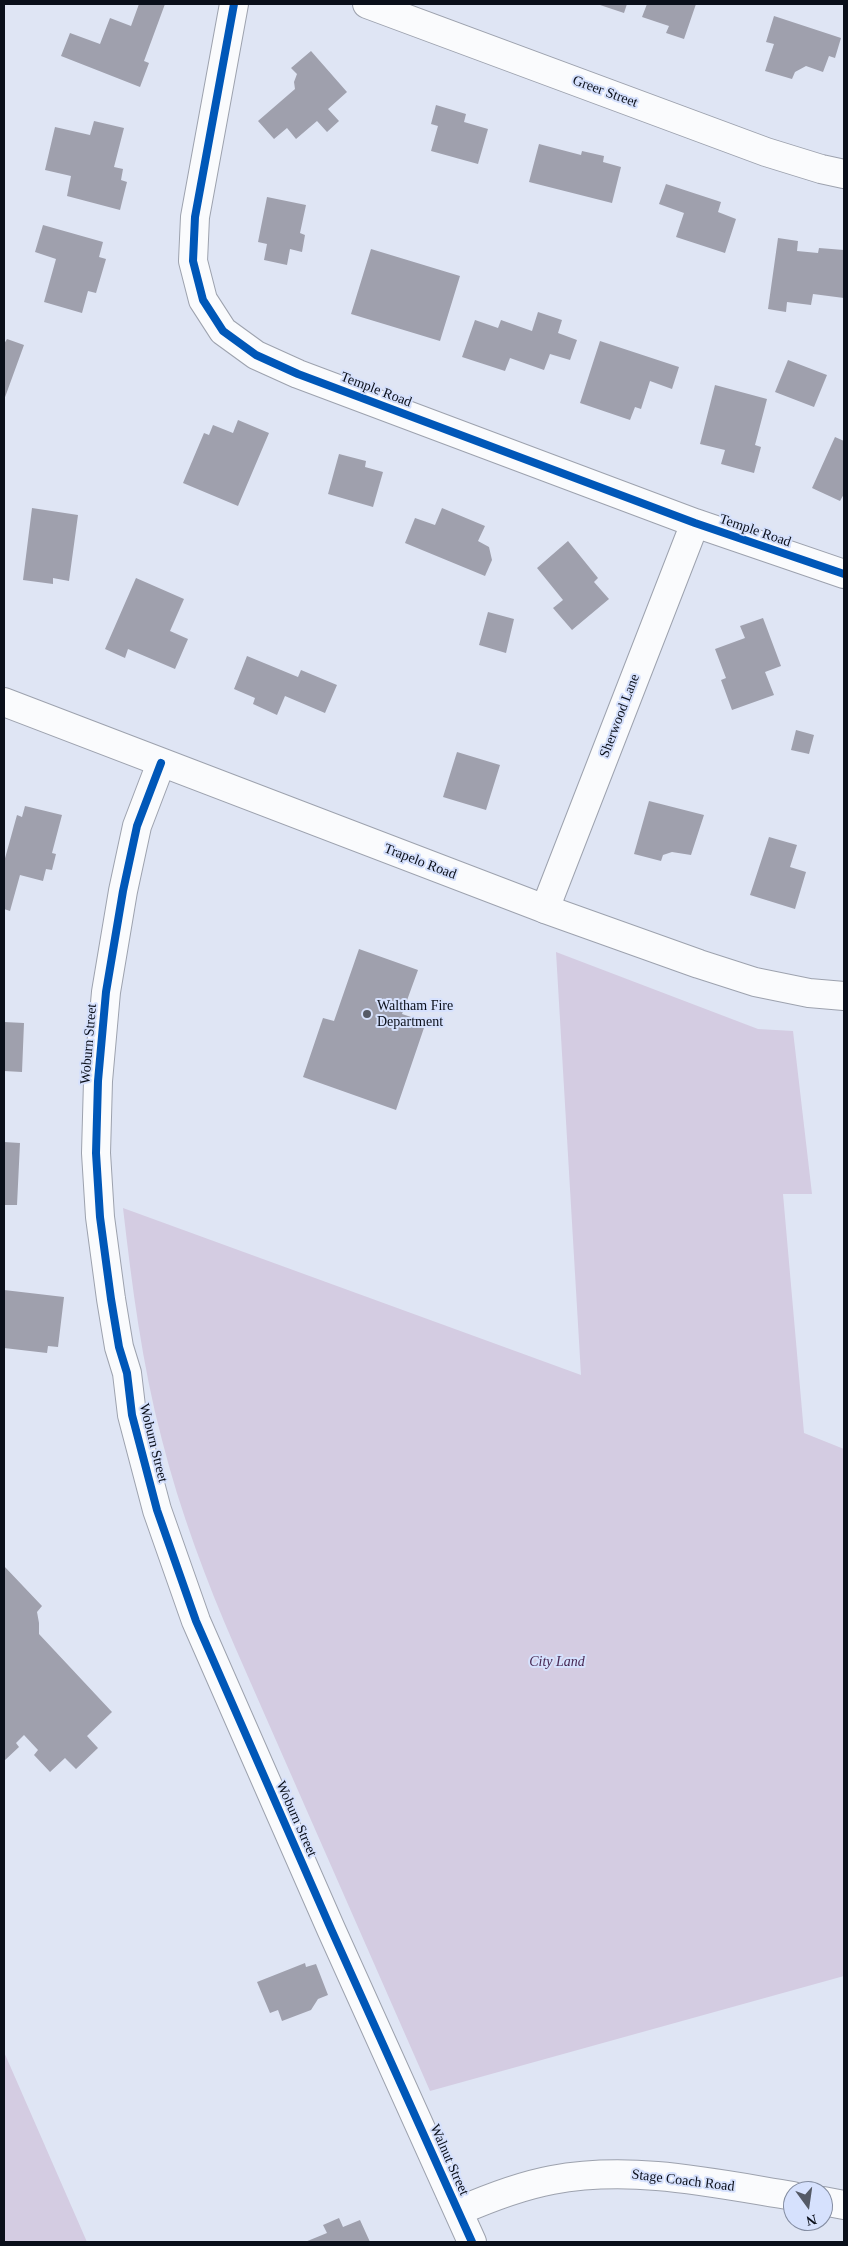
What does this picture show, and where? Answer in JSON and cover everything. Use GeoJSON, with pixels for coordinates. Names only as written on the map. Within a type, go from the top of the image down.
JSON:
{"type":"FeatureCollection","features":[{"type":"Feature","properties":{"kind":"street","name":"Temple Road"},"geometry":{"type":"LineString","coordinates":[[234,4],[195,217],[193,261],[203,300],[223,331],[256,356],[298,374],[695,523],[844,574]]}},
{"type":"Feature","properties":{"kind":"street","name":"Greer Street"},"geometry":{"type":"LineString","coordinates":[[367,4],[766,152],[821,170],[844,174]]}},
{"type":"Feature","properties":{"kind":"street","name":"Sherwood Lane"},"geometry":{"type":"LineString","coordinates":[[545,909],[695,523]]}},
{"type":"Feature","properties":{"kind":"street","name":"Trapelo Road"},"geometry":{"type":"LineString","coordinates":[[4,702],[545,909],[699,964],[755,982],[809,993],[844,996]]}},
{"type":"Feature","properties":{"kind":"street","name":"Woburn Street"},"geometry":{"type":"LineString","coordinates":[[161,763],[137,826],[130,856],[108,983],[98,1081],[97,1182],[119,1346],[127,1373],[132,1415],[148,1477],[196,1621],[403,2089]]}},
{"type":"Feature","properties":{"kind":"street","name":"Walnut Street"},"geometry":{"type":"LineString","coordinates":[[403,2089],[472,2242]]}},
{"type":"Feature","properties":{"kind":"street","name":"Stage Coach Road"},"geometry":{"type":"LineString","coordinates":[[459,2211],[496,2196],[552,2180],[612,2174],[672,2177],[783,2194]]}},
{"type":"Feature","properties":{"kind":"green space","name":"City Land"},"geometry":{"type":"Polygon","coordinates":[[[556,952],[758,1029],[793,1031],[812,1194],[783,1194],[804,1433],[844,1449],[844,1976],[430,2091],[235,1647],[194,1545],[169,1467],[149,1383],[134,1296],[123,1208],[581,1375],[556,952]]]}},
{"type":"Feature","properties":{"kind":"green space"},"geometry":{"type":"Polygon","coordinates":[[[4,2052],[87,2242],[4,2242],[4,2052]]]}},
{"type":"Feature","properties":{"kind":"building"},"geometry":{"type":"Polygon","coordinates":[[[139,4],[165,4],[144,61],[149,63],[140,87],[61,56],[70,33],[100,44],[110,18],[131,26],[139,4]]]}},
{"type":"Feature","properties":{"kind":"building"},"geometry":{"type":"Polygon","coordinates":[[[597,4],[627,4],[624,13],[597,4]]]}},
{"type":"Feature","properties":{"kind":"building"},"geometry":{"type":"Polygon","coordinates":[[[647,4],[696,4],[684,39],[666,33],[669,26],[642,17],[647,4]]]}},
{"type":"Feature","properties":{"kind":"building"},"geometry":{"type":"Polygon","coordinates":[[[774,16],[841,38],[835,58],[829,56],[823,72],[806,66],[795,72],[792,79],[765,71],[774,44],[766,42],[774,16]]]}},
{"type":"Feature","properties":{"kind":"building"},"geometry":{"type":"Polygon","coordinates":[[[311,51],[347,92],[328,109],[339,121],[327,132],[317,121],[296,139],[287,128],[274,139],[258,121],[295,89],[294,82],[297,74],[291,68],[311,51]]]}},
{"type":"Feature","properties":{"kind":"building"},"geometry":{"type":"Polygon","coordinates":[[[436,105],[466,114],[464,122],[488,129],[478,164],[431,151],[438,126],[431,124],[436,105]]]}},
{"type":"Feature","properties":{"kind":"building"},"geometry":{"type":"Polygon","coordinates":[[[94,121],[124,128],[114,167],[123,169],[121,180],[127,182],[120,210],[67,196],[71,176],[45,170],[55,127],[90,135],[94,121]]]}},
{"type":"Feature","properties":{"kind":"building"},"geometry":{"type":"Polygon","coordinates":[[[539,144],[581,155],[582,151],[604,156],[603,162],[621,167],[612,203],[529,182],[539,144]]]}},
{"type":"Feature","properties":{"kind":"building"},"geometry":{"type":"Polygon","coordinates":[[[666,184],[721,202],[718,212],[736,219],[725,253],[676,237],[684,213],[659,204],[666,184]]]}},
{"type":"Feature","properties":{"kind":"building"},"geometry":{"type":"Polygon","coordinates":[[[267,197],[306,205],[300,233],[305,235],[302,252],[290,249],[287,265],[264,260],[267,244],[258,242],[267,197]]]}},
{"type":"Feature","properties":{"kind":"building"},"geometry":{"type":"Polygon","coordinates":[[[43,225],[103,242],[99,257],[106,259],[96,293],[88,291],[82,313],[44,302],[56,259],[35,252],[43,225]]]}},
{"type":"Feature","properties":{"kind":"building"},"geometry":{"type":"Polygon","coordinates":[[[778,238],[798,241],[797,251],[818,253],[819,248],[844,250],[844,298],[813,294],[811,305],[787,302],[786,312],[768,309],[778,238]]]}},
{"type":"Feature","properties":{"kind":"building"},"geometry":{"type":"Polygon","coordinates":[[[371,249],[460,276],[440,341],[351,314],[371,249]]]}},
{"type":"Feature","properties":{"kind":"building"},"geometry":{"type":"Polygon","coordinates":[[[538,312],[562,320],[558,333],[577,340],[570,360],[550,354],[544,370],[510,358],[505,371],[462,357],[475,320],[498,328],[501,320],[532,331],[538,312]]]}},
{"type":"Feature","properties":{"kind":"building"},"geometry":{"type":"Polygon","coordinates":[[[7,339],[24,345],[4,400],[4,344],[7,339]]]}},
{"type":"Feature","properties":{"kind":"building"},"geometry":{"type":"Polygon","coordinates":[[[600,341],[679,367],[672,389],[650,381],[641,409],[635,407],[630,420],[580,403],[600,341]]]}},
{"type":"Feature","properties":{"kind":"building"},"geometry":{"type":"Polygon","coordinates":[[[788,360],[827,375],[814,407],[775,392],[788,360]]]}},
{"type":"Feature","properties":{"kind":"building"},"geometry":{"type":"Polygon","coordinates":[[[715,385],[767,399],[755,445],[761,447],[754,473],[721,464],[725,450],[700,444],[715,385]]]}},
{"type":"Feature","properties":{"kind":"building"},"geometry":{"type":"Polygon","coordinates":[[[238,420],[269,433],[238,506],[183,483],[204,433],[209,435],[213,425],[233,433],[238,420]]]}},
{"type":"Feature","properties":{"kind":"building"},"geometry":{"type":"Polygon","coordinates":[[[835,437],[844,441],[844,494],[840,501],[812,488],[835,437]]]}},
{"type":"Feature","properties":{"kind":"building"},"geometry":{"type":"Polygon","coordinates":[[[339,454],[366,461],[365,467],[383,472],[373,507],[328,494],[339,454]]]}},
{"type":"Feature","properties":{"kind":"building"},"geometry":{"type":"Polygon","coordinates":[[[32,508],[78,515],[69,581],[53,578],[53,584],[23,580],[32,508]]]}},
{"type":"Feature","properties":{"kind":"building"},"geometry":{"type":"Polygon","coordinates":[[[442,508],[485,526],[478,541],[489,547],[492,560],[485,576],[405,543],[415,518],[435,525],[442,508]]]}},
{"type":"Feature","properties":{"kind":"building"},"geometry":{"type":"Polygon","coordinates":[[[568,541],[598,578],[594,582],[609,599],[572,630],[553,608],[563,600],[537,568],[568,541]]]}},
{"type":"Feature","properties":{"kind":"building"},"geometry":{"type":"Polygon","coordinates":[[[136,578],[184,599],[170,631],[188,639],[175,669],[128,649],[125,658],[105,649],[136,578]]]}},
{"type":"Feature","properties":{"kind":"building"},"geometry":{"type":"Polygon","coordinates":[[[488,612],[514,619],[506,653],[479,645],[488,612]]]}},
{"type":"Feature","properties":{"kind":"building"},"geometry":{"type":"Polygon","coordinates":[[[763,618],[781,666],[765,672],[774,695],[732,710],[721,680],[726,678],[715,649],[745,638],[740,626],[763,618]]]}},
{"type":"Feature","properties":{"kind":"building"},"geometry":{"type":"Polygon","coordinates":[[[247,656],[298,677],[301,670],[337,685],[325,713],[285,696],[277,715],[253,704],[255,698],[234,689],[247,656]]]}},
{"type":"Feature","properties":{"kind":"building"},"geometry":{"type":"Polygon","coordinates":[[[796,730],[814,735],[809,754],[791,750],[796,730]]]}},
{"type":"Feature","properties":{"kind":"building"},"geometry":{"type":"Polygon","coordinates":[[[457,752],[500,765],[486,810],[443,797],[457,752]]]}},
{"type":"Feature","properties":{"kind":"building"},"geometry":{"type":"Polygon","coordinates":[[[649,801],[704,815],[691,855],[672,852],[663,855],[661,861],[634,854],[649,801]]]}},
{"type":"Feature","properties":{"kind":"building"},"geometry":{"type":"Polygon","coordinates":[[[25,806],[62,815],[52,853],[56,854],[52,870],[46,869],[43,881],[20,875],[10,911],[4,909],[4,862],[17,815],[22,817],[25,806]]]}},
{"type":"Feature","properties":{"kind":"building"},"geometry":{"type":"Polygon","coordinates":[[[769,837],[797,845],[790,867],[806,872],[795,909],[750,895],[769,837]]]}},
{"type":"Feature","properties":{"kind":"building"},"geometry":{"type":"Polygon","coordinates":[[[359,949],[418,970],[402,1014],[426,1022],[396,1110],[303,1077],[323,1018],[334,1021],[359,949]]]}},
{"type":"Feature","properties":{"kind":"building"},"geometry":{"type":"Polygon","coordinates":[[[4,1022],[24,1023],[22,1072],[4,1071],[4,1022]]]}},
{"type":"Feature","properties":{"kind":"building"},"geometry":{"type":"Polygon","coordinates":[[[4,1142],[20,1143],[17,1205],[4,1205],[4,1142]]]}},
{"type":"Feature","properties":{"kind":"building"},"geometry":{"type":"Polygon","coordinates":[[[4,1290],[64,1297],[58,1347],[48,1346],[47,1353],[4,1348],[4,1290]]]}},
{"type":"Feature","properties":{"kind":"building"},"geometry":{"type":"Polygon","coordinates":[[[4,1566],[42,1606],[37,1612],[39,1634],[112,1712],[87,1736],[98,1748],[76,1769],[65,1758],[50,1772],[34,1755],[38,1750],[24,1735],[16,1743],[19,1747],[4,1761],[4,1566]]]}},
{"type":"Feature","properties":{"kind":"building"},"geometry":{"type":"Polygon","coordinates":[[[305,1963],[306,1967],[316,1964],[328,1995],[318,1999],[311,2010],[282,2021],[278,2010],[270,2013],[257,1982],[305,1963]]]}},
{"type":"Feature","properties":{"kind":"building"},"geometry":{"type":"Polygon","coordinates":[[[339,2218],[343,2227],[360,2220],[370,2242],[305,2242],[327,2233],[323,2225],[339,2218]]]}},
{"type":"Feature","properties":{"kind":"cycle path"},"geometry":{"type":"LineString","coordinates":[[234,4],[195,217],[193,261],[203,300],[223,331],[256,355],[298,374],[695,523],[844,574]]}},
{"type":"Feature","properties":{"kind":"cycle path"},"geometry":{"type":"LineString","coordinates":[[161,763],[137,826],[123,891],[106,992],[98,1081],[96,1153],[100,1217],[111,1299],[119,1347],[127,1373],[132,1415],[157,1510],[196,1621],[331,1929],[472,2242]]}},
{"type":"Feature","properties":{"kind":"place","name":"Waltham Fire Department"},"geometry":{"type":"Point","coordinates":[367,1014]}}]}
